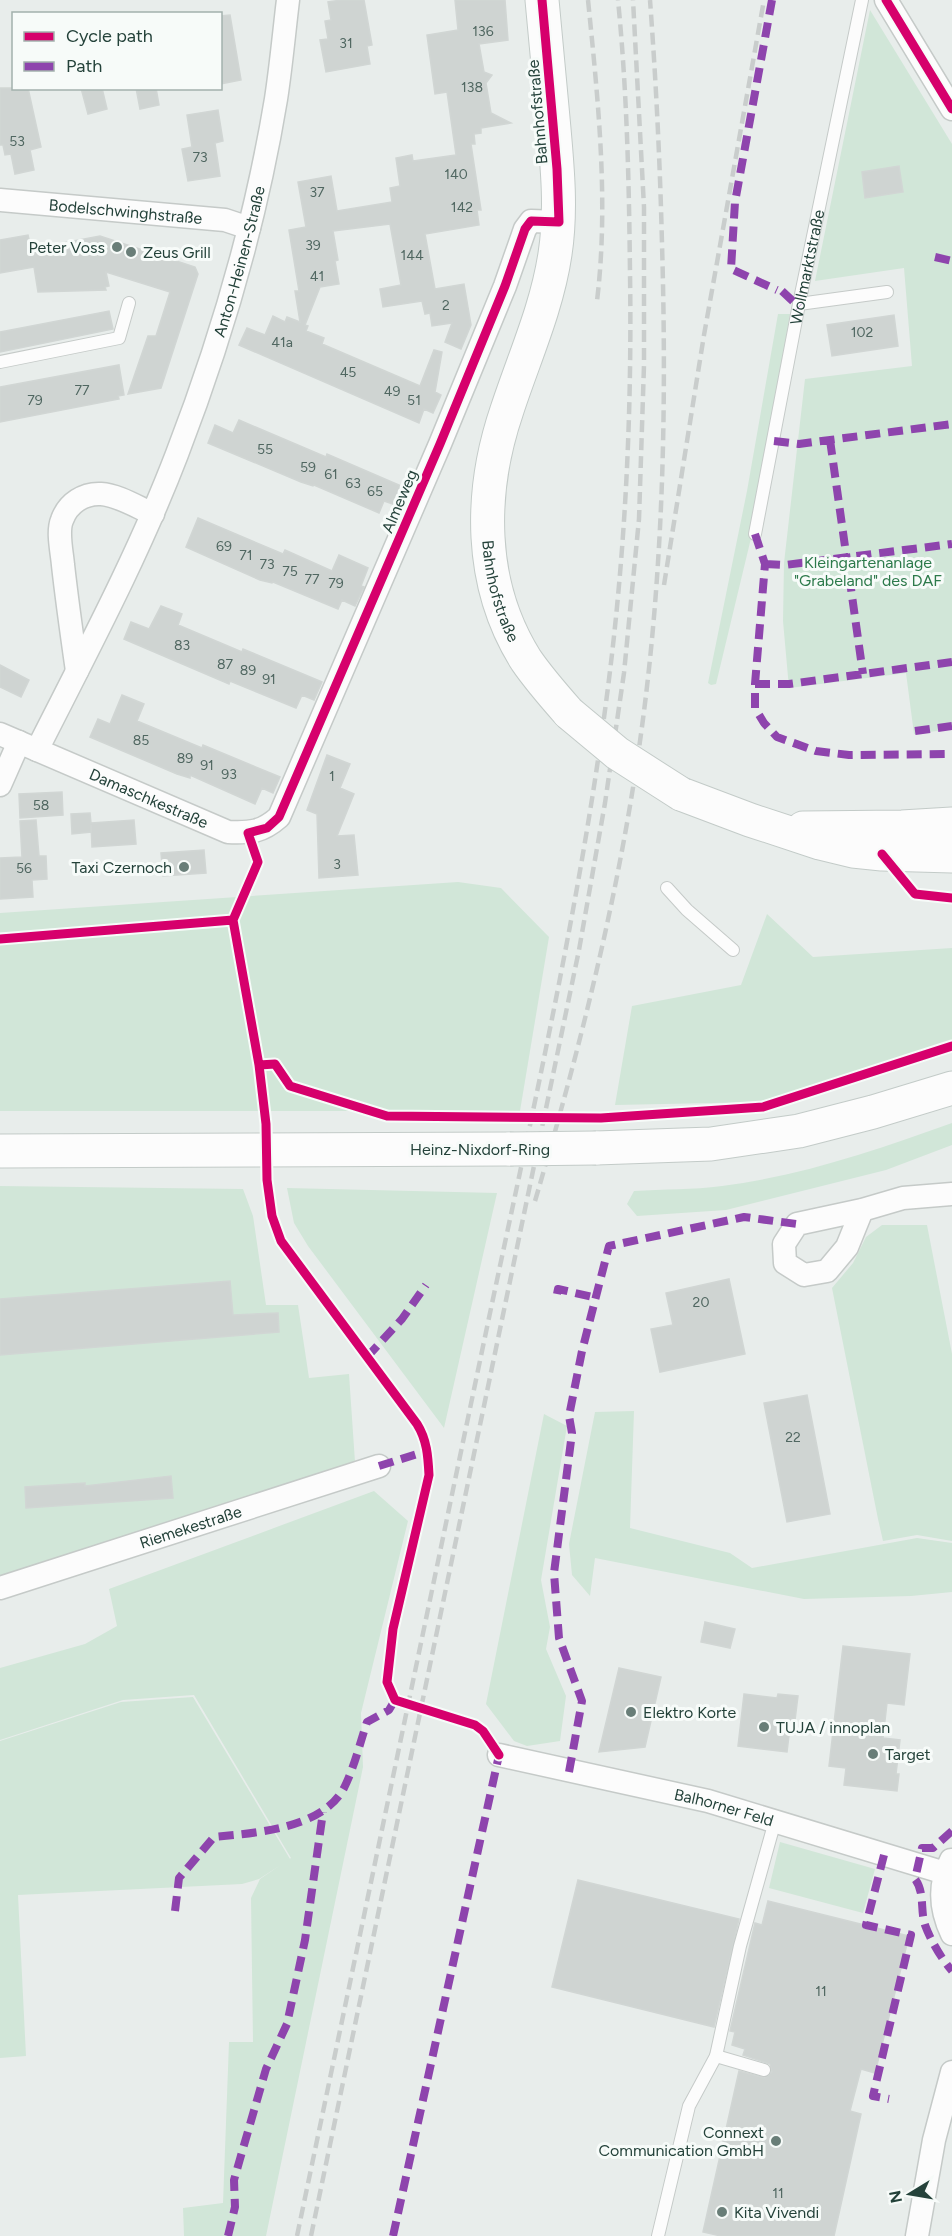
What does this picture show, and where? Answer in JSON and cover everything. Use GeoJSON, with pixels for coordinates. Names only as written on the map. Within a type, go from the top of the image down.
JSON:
{"type":"FeatureCollection","features":[{"type":"Feature","properties":{"kind":"main road","name":"Bahnhofstraße"},"geometry":{"type":"LineString","coordinates":[[542,0],[557,169],[559,222],[547,296],[495,448],[486,508],[489,552],[494,580],[512,634],[525,658],[569,713],[617,753],[681,794],[820,843],[854,851],[952,856]]}},
{"type":"Feature","properties":{"kind":"main road","name":"Bahnhofstraße"},"geometry":{"type":"LineString","coordinates":[[780,829],[952,824]]}},
{"type":"Feature","properties":{"kind":"main road","name":"Heinz-Nixdorf-Ring"},"geometry":{"type":"LineString","coordinates":[[0,1151],[510,1149],[711,1144],[799,1131],[952,1088]]}},
{"type":"Feature","properties":{"kind":"street","name":"Anton-Heinen-Straße"},"geometry":{"type":"LineString","coordinates":[[19,742],[77,671],[153,514],[177,454],[212,357],[249,228],[276,100],[288,0]]}},
{"type":"Feature","properties":{"kind":"street"},"geometry":{"type":"LineString","coordinates":[[886,0],[952,109]]}},
{"type":"Feature","properties":{"kind":"street","name":"Bodelschwinghstraße"},"geometry":{"type":"LineString","coordinates":[[0,200],[225,220],[249,228]]}},
{"type":"Feature","properties":{"kind":"street","name":"Almeweg"},"geometry":{"type":"LineString","coordinates":[[279,817],[444,433],[505,286],[525,229],[531,221],[559,222]]}},
{"type":"Feature","properties":{"kind":"street"},"geometry":{"type":"LineString","coordinates":[[77,671],[61,547],[60,522],[75,501],[89,495],[99,494],[110,495],[153,514]]}},
{"type":"Feature","properties":{"kind":"street"},"geometry":{"type":"LineString","coordinates":[[0,785],[19,742]]}},
{"type":"Feature","properties":{"kind":"street","name":"Damaschkestraße"},"geometry":{"type":"LineString","coordinates":[[19,742],[228,832],[248,833],[267,828],[279,817]]}},
{"type":"Feature","properties":{"kind":"street"},"geometry":{"type":"LineString","coordinates":[[862,1210],[903,1198],[952,1194]]}},
{"type":"Feature","properties":{"kind":"street","name":"Riemekestraße"},"geometry":{"type":"LineString","coordinates":[[0,1588],[379,1466]]}},
{"type":"Feature","properties":{"kind":"street","name":"Balhorner Feld"},"geometry":{"type":"LineString","coordinates":[[499,1755],[708,1801],[948,1866],[941,1895],[944,1918],[952,1934]]}},
{"type":"Feature","properties":{"kind":"street"},"geometry":{"type":"LineString","coordinates":[[917,2236],[934,2140],[952,2072]]}},
{"type":"Feature","properties":{"kind":"lane","name":"Wollmarktstraße"},"geometry":{"type":"LineString","coordinates":[[755,534],[799,304],[862,0]]}},
{"type":"Feature","properties":{"kind":"lane"},"geometry":{"type":"LineString","coordinates":[[799,304],[887,292]]}},
{"type":"Feature","properties":{"kind":"lane"},"geometry":{"type":"LineString","coordinates":[[0,362],[119,339],[129,303]]}},
{"type":"Feature","properties":{"kind":"lane"},"geometry":{"type":"LineString","coordinates":[[668,888],[687,910],[733,950]]}},
{"type":"Feature","properties":{"kind":"lane"},"geometry":{"type":"LineString","coordinates":[[658,2236],[689,2106],[716,2056],[740,1946],[775,1821]]}},
{"type":"Feature","properties":{"kind":"lane"},"geometry":{"type":"LineString","coordinates":[[716,2056],[764,2070]]}},
{"type":"Feature","properties":{"kind":"green space","name":"Kleingartenanlage \"Grabeland\" des DAF"},"geometry":{"type":"Polygon","coordinates":[[[870,10],[952,144],[952,729],[914,734],[906,673],[789,688],[783,621],[784,563],[805,379],[912,366],[904,268],[815,281],[870,10]]]}},
{"type":"Feature","properties":{"kind":"green space"},"geometry":{"type":"Polygon","coordinates":[[[778,314],[790,314],[752,534],[716,684],[711,685],[708,683],[747,491],[778,314]]]}},
{"type":"Feature","properties":{"kind":"green space"},"geometry":{"type":"Polygon","coordinates":[[[458,882],[501,888],[549,937],[520,1111],[0,1111],[0,913],[458,882]]]}},
{"type":"Feature","properties":{"kind":"green space"},"geometry":{"type":"Polygon","coordinates":[[[767,914],[813,957],[952,948],[952,1041],[762,1102],[615,1105],[632,1006],[741,985],[767,914]]]}},
{"type":"Feature","properties":{"kind":"green space"},"geometry":{"type":"Polygon","coordinates":[[[952,1123],[952,1145],[886,1170],[726,1210],[637,1216],[627,1204],[634,1191],[711,1187],[781,1176],[867,1152],[952,1123]]]}},
{"type":"Feature","properties":{"kind":"green space"},"geometry":{"type":"Polygon","coordinates":[[[0,1186],[243,1189],[253,1216],[266,1305],[298,1305],[309,1378],[349,1374],[355,1462],[0,1579],[0,1186]]]}},
{"type":"Feature","properties":{"kind":"green space"},"geometry":{"type":"Polygon","coordinates":[[[287,1188],[497,1193],[444,1428],[308,1246],[294,1223],[287,1188]]]}},
{"type":"Feature","properties":{"kind":"green space"},"geometry":{"type":"Polygon","coordinates":[[[882,1225],[927,1225],[952,1354],[952,1541],[917,1535],[883,1541],[878,1519],[832,1288],[853,1263],[866,1237],[882,1225]]]}},
{"type":"Feature","properties":{"kind":"green space"},"geometry":{"type":"Polygon","coordinates":[[[634,1411],[630,1528],[730,1553],[752,1568],[917,1538],[952,1543],[952,1592],[911,1596],[804,1599],[595,1558],[590,1596],[572,1575],[569,1544],[595,1412],[634,1411]]]}},
{"type":"Feature","properties":{"kind":"green space"},"geometry":{"type":"Polygon","coordinates":[[[544,1414],[567,1426],[541,1580],[550,1627],[546,1649],[566,1696],[560,1741],[527,1746],[514,1741],[486,1704],[544,1414]]]}},
{"type":"Feature","properties":{"kind":"green space"},"geometry":{"type":"Polygon","coordinates":[[[374,1491],[408,1521],[361,1713],[363,1767],[266,2236],[184,2236],[183,2208],[223,2203],[229,2042],[253,2042],[251,1898],[260,1879],[291,1858],[194,1695],[123,1700],[0,1740],[0,1668],[85,1644],[117,1626],[109,1589],[374,1491]]]}},
{"type":"Feature","properties":{"kind":"green space"},"geometry":{"type":"Polygon","coordinates":[[[193,1697],[290,1859],[259,1879],[242,1884],[18,1895],[26,2056],[0,2058],[0,1741],[121,1702],[193,1697]]]}},
{"type":"Feature","properties":{"kind":"green space"},"geometry":{"type":"Polygon","coordinates":[[[780,1842],[875,1869],[863,1913],[769,1888],[780,1842]]]}},
{"type":"Feature","properties":{"kind":"building"},"geometry":{"type":"Polygon","coordinates":[[[364,0],[372,45],[367,46],[370,64],[326,72],[320,40],[328,39],[325,21],[331,20],[328,2],[364,0]]]}},
{"type":"Feature","properties":{"kind":"building"},"geometry":{"type":"Polygon","coordinates":[[[455,0],[505,0],[508,40],[479,44],[484,72],[492,75],[486,83],[491,113],[511,123],[481,128],[481,133],[474,134],[475,144],[471,144],[481,210],[477,210],[479,225],[425,234],[435,289],[464,284],[471,325],[461,349],[445,342],[452,323],[432,326],[430,313],[425,314],[422,301],[383,307],[380,289],[401,285],[390,224],[333,231],[339,284],[320,287],[305,325],[308,326],[306,331],[324,338],[322,344],[420,386],[434,350],[442,352],[435,392],[441,395],[433,413],[424,409],[419,423],[239,345],[247,328],[265,335],[273,316],[285,322],[287,317],[300,322],[295,291],[299,291],[289,230],[306,227],[298,182],[331,176],[337,211],[392,202],[390,188],[400,186],[396,158],[412,155],[413,161],[456,155],[447,92],[435,94],[427,35],[458,30],[455,0]]]}},
{"type":"Feature","properties":{"kind":"building"},"geometry":{"type":"Polygon","coordinates":[[[230,15],[241,80],[222,84],[222,16],[230,15]]]}},
{"type":"Feature","properties":{"kind":"building"},"geometry":{"type":"Polygon","coordinates":[[[0,88],[28,90],[41,147],[30,150],[34,170],[15,174],[11,154],[5,155],[3,145],[0,145],[0,88]]]}},
{"type":"Feature","properties":{"kind":"building"},"geometry":{"type":"Polygon","coordinates":[[[82,90],[102,90],[107,109],[88,114],[82,90]]]}},
{"type":"Feature","properties":{"kind":"building"},"geometry":{"type":"Polygon","coordinates":[[[136,90],[156,90],[159,105],[140,109],[136,90]]]}},
{"type":"Feature","properties":{"kind":"building"},"geometry":{"type":"Polygon","coordinates":[[[218,110],[223,141],[215,143],[220,176],[188,181],[182,149],[192,147],[187,115],[218,110]]]}},
{"type":"Feature","properties":{"kind":"building"},"geometry":{"type":"Polygon","coordinates":[[[899,166],[903,192],[865,198],[862,172],[899,166]]]}},
{"type":"Feature","properties":{"kind":"building"},"geometry":{"type":"Polygon","coordinates":[[[28,235],[31,249],[100,236],[195,267],[198,274],[161,388],[128,394],[148,336],[156,336],[170,292],[106,272],[109,286],[105,287],[106,290],[38,292],[34,267],[0,273],[0,240],[28,235]]]}},
{"type":"Feature","properties":{"kind":"building"},"geometry":{"type":"Polygon","coordinates":[[[109,311],[113,329],[0,352],[0,332],[109,311]]]}},
{"type":"Feature","properties":{"kind":"building"},"geometry":{"type":"Polygon","coordinates":[[[894,315],[898,346],[832,356],[827,325],[894,315]]]}},
{"type":"Feature","properties":{"kind":"building"},"geometry":{"type":"Polygon","coordinates":[[[119,365],[124,395],[118,396],[119,399],[0,422],[0,387],[119,365]]]}},
{"type":"Feature","properties":{"kind":"building"},"geometry":{"type":"Polygon","coordinates":[[[239,420],[401,486],[393,504],[384,501],[379,513],[208,443],[215,425],[233,433],[239,420]]]}},
{"type":"Feature","properties":{"kind":"building"},"geometry":{"type":"Polygon","coordinates":[[[198,518],[283,554],[285,550],[332,571],[339,555],[368,568],[361,586],[364,587],[355,606],[342,600],[338,609],[273,582],[260,580],[186,547],[198,518]]]}},
{"type":"Feature","properties":{"kind":"building"},"geometry":{"type":"Polygon","coordinates":[[[161,606],[182,614],[178,625],[322,682],[314,700],[302,695],[296,708],[230,681],[229,684],[124,639],[131,622],[149,629],[161,606]]]}},
{"type":"Feature","properties":{"kind":"building"},"geometry":{"type":"Polygon","coordinates":[[[0,665],[29,680],[21,697],[0,687],[0,665]]]}},
{"type":"Feature","properties":{"kind":"building"},"geometry":{"type":"Polygon","coordinates":[[[122,695],[144,704],[137,721],[280,777],[273,793],[262,788],[255,804],[190,775],[190,778],[177,774],[90,737],[98,719],[110,724],[122,695]]]}},
{"type":"Feature","properties":{"kind":"building"},"geometry":{"type":"Polygon","coordinates":[[[327,755],[350,764],[340,788],[354,794],[337,836],[354,835],[358,875],[319,878],[317,814],[307,810],[327,755]]]}},
{"type":"Feature","properties":{"kind":"building"},"geometry":{"type":"Polygon","coordinates":[[[62,792],[63,815],[20,818],[19,794],[62,792]]]}},
{"type":"Feature","properties":{"kind":"building"},"geometry":{"type":"Polygon","coordinates":[[[90,813],[91,823],[134,820],[136,844],[92,847],[91,825],[91,832],[72,834],[71,814],[90,813]]]}},
{"type":"Feature","properties":{"kind":"building"},"geometry":{"type":"Polygon","coordinates":[[[36,820],[39,856],[46,856],[47,879],[32,880],[33,897],[0,899],[0,858],[22,857],[20,821],[36,820]]]}},
{"type":"Feature","properties":{"kind":"building","name":"Taxi Czernoch"},"geometry":{"type":"Polygon","coordinates":[[[204,850],[206,873],[163,876],[161,853],[204,850]]]}},
{"type":"Feature","properties":{"kind":"building"},"geometry":{"type":"Polygon","coordinates":[[[729,1279],[745,1354],[660,1372],[651,1329],[673,1325],[666,1293],[729,1279]]]}},
{"type":"Feature","properties":{"kind":"building"},"geometry":{"type":"Polygon","coordinates":[[[230,1281],[233,1315],[278,1313],[279,1332],[0,1355],[0,1299],[230,1281]]]}},
{"type":"Feature","properties":{"kind":"building"},"geometry":{"type":"Polygon","coordinates":[[[807,1395],[830,1514],[787,1522],[764,1403],[807,1395]]]}},
{"type":"Feature","properties":{"kind":"building"},"geometry":{"type":"Polygon","coordinates":[[[171,1476],[173,1498],[26,1508],[25,1487],[85,1483],[85,1486],[171,1476]]]}},
{"type":"Feature","properties":{"kind":"building"},"geometry":{"type":"Polygon","coordinates":[[[705,1622],[735,1629],[730,1648],[701,1642],[705,1622]]]}},
{"type":"Feature","properties":{"kind":"building"},"geometry":{"type":"Polygon","coordinates":[[[843,1646],[910,1654],[904,1705],[887,1703],[883,1738],[900,1740],[896,1774],[899,1774],[897,1791],[844,1785],[846,1768],[829,1766],[843,1646]]]}},
{"type":"Feature","properties":{"kind":"building","name":"Elektro Korte"},"geometry":{"type":"Polygon","coordinates":[[[619,1668],[661,1677],[645,1747],[599,1752],[619,1668]]]}},
{"type":"Feature","properties":{"kind":"building","name":"TUJA / innoplan"},"geometry":{"type":"Polygon","coordinates":[[[744,1694],[777,1698],[778,1694],[798,1696],[795,1720],[791,1719],[787,1752],[738,1746],[744,1694]]]}},
{"type":"Feature","properties":{"kind":"building"},"geometry":{"type":"Polygon","coordinates":[[[578,1880],[739,1919],[714,2027],[552,1987],[578,1880]]]}},
{"type":"Feature","properties":{"kind":"building"},"geometry":{"type":"Polygon","coordinates":[[[768,1901],[909,1936],[875,2073],[861,2069],[850,2111],[861,2114],[834,2236],[721,2236],[703,2232],[739,2071],[765,2078],[772,2072],[770,2064],[743,2055],[745,2049],[732,2045],[735,2032],[730,2031],[755,1923],[762,1925],[768,1901]]]}},
{"type":"Feature","properties":{"kind":"railway"},"geometry":{"type":"LineString","coordinates":[[588,0],[601,150],[602,226],[597,301]]}},
{"type":"Feature","properties":{"kind":"railway"},"geometry":{"type":"LineString","coordinates":[[297,2236],[555,1003],[586,838],[599,754],[616,621],[629,423],[628,171],[624,68],[618,0]]}},
{"type":"Feature","properties":{"kind":"railway"},"geometry":{"type":"LineString","coordinates":[[311,2236],[579,950],[605,803],[624,673],[639,519],[644,365],[644,207],[633,0]]}},
{"type":"Feature","properties":{"kind":"railway"},"geometry":{"type":"LineString","coordinates":[[535,1201],[581,1036],[619,868],[638,755],[653,628],[661,500],[664,372],[660,183],[650,0]]}},
{"type":"Feature","properties":{"kind":"railway"},"geometry":{"type":"LineString","coordinates":[[664,585],[704,335],[764,0]]}},
{"type":"Feature","properties":{"kind":"marked path"},"geometry":{"type":"LineString","coordinates":[[772,0],[735,202],[731,269],[777,290]]}},
{"type":"Feature","properties":{"kind":"marked path"},"geometry":{"type":"LineString","coordinates":[[935,257],[952,261]]}},
{"type":"Feature","properties":{"kind":"marked path"},"geometry":{"type":"LineString","coordinates":[[782,291],[799,307]]}},
{"type":"Feature","properties":{"kind":"marked path"},"geometry":{"type":"LineString","coordinates":[[774,441],[799,444],[952,424]]}},
{"type":"Feature","properties":{"kind":"marked path"},"geometry":{"type":"LineString","coordinates":[[830,440],[863,674]]}},
{"type":"Feature","properties":{"kind":"marked path"},"geometry":{"type":"LineString","coordinates":[[755,534],[765,564],[755,684],[755,708],[764,723],[777,737],[816,751],[849,755],[952,754]]}},
{"type":"Feature","properties":{"kind":"marked path"},"geometry":{"type":"LineString","coordinates":[[765,564],[785,565],[952,544]]}},
{"type":"Feature","properties":{"kind":"marked path"},"geometry":{"type":"LineString","coordinates":[[755,684],[789,684],[952,662]]}},
{"type":"Feature","properties":{"kind":"marked path"},"geometry":{"type":"LineString","coordinates":[[915,731],[952,726]]}},
{"type":"Feature","properties":{"kind":"marked path"},"geometry":{"type":"LineString","coordinates":[[569,1772],[582,1701],[559,1638],[554,1573],[572,1433],[569,1416],[582,1351],[609,1246],[744,1217],[797,1224]]}},
{"type":"Feature","properties":{"kind":"marked path"},"geometry":{"type":"LineString","coordinates":[[367,1357],[402,1319],[426,1285]]}},
{"type":"Feature","properties":{"kind":"marked path"},"geometry":{"type":"LineString","coordinates":[[557,1294],[558,1289],[597,1298]]}},
{"type":"Feature","properties":{"kind":"marked path"},"geometry":{"type":"LineString","coordinates":[[379,1466],[427,1451]]}},
{"type":"Feature","properties":{"kind":"marked path"},"geometry":{"type":"LineString","coordinates":[[175,1911],[179,1878],[214,1837],[267,1831],[286,1826],[304,1820],[334,1802],[348,1780],[367,1722],[389,1710],[395,1700]]}},
{"type":"Feature","properties":{"kind":"marked path"},"geometry":{"type":"LineString","coordinates":[[393,2236],[499,1755],[496,1750]]}},
{"type":"Feature","properties":{"kind":"marked path"},"geometry":{"type":"LineString","coordinates":[[228,2236],[235,2207],[234,2180],[266,2069],[287,2024],[305,1940],[323,1812]]}},
{"type":"Feature","properties":{"kind":"marked path"},"geometry":{"type":"LineString","coordinates":[[952,1831],[933,1848],[922,1848],[915,1879],[920,1890],[925,1925],[944,1961],[952,1971]]}},
{"type":"Feature","properties":{"kind":"marked path"},"geometry":{"type":"LineString","coordinates":[[884,1855],[866,1925],[911,1935],[873,2096],[889,2099]]}},
{"type":"Feature","properties":{"kind":"cycle path"},"geometry":{"type":"LineString","coordinates":[[499,1755],[483,1731],[475,1725],[395,1700],[387,1682],[393,1629],[429,1475],[426,1448],[417,1424],[281,1241],[272,1216],[267,1180],[266,1124],[259,1065],[233,920],[258,862],[248,833],[267,828],[279,817],[440,444],[505,286],[525,229],[531,221],[559,222],[557,169],[542,0]]}},
{"type":"Feature","properties":{"kind":"cycle path"},"geometry":{"type":"LineString","coordinates":[[886,0],[952,109]]}},
{"type":"Feature","properties":{"kind":"cycle path"},"geometry":{"type":"LineString","coordinates":[[882,854],[915,894],[952,898]]}},
{"type":"Feature","properties":{"kind":"cycle path"},"geometry":{"type":"LineString","coordinates":[[0,939],[233,920]]}},
{"type":"Feature","properties":{"kind":"cycle path"},"geometry":{"type":"LineString","coordinates":[[259,1065],[275,1064],[290,1086],[387,1116],[601,1118],[763,1107],[952,1046]]}},
{"type":"Feature","properties":{"kind":"place","name":"Peter Voss"},"geometry":{"type":"Point","coordinates":[117,247]}},
{"type":"Feature","properties":{"kind":"place","name":"Zeus Grill"},"geometry":{"type":"Point","coordinates":[131,252]}},
{"type":"Feature","properties":{"kind":"place","name":"Taxi Czernoch"},"geometry":{"type":"Point","coordinates":[184,867]}},
{"type":"Feature","properties":{"kind":"place","name":"Elektro Korte"},"geometry":{"type":"Point","coordinates":[631,1712]}},
{"type":"Feature","properties":{"kind":"place","name":"TUJA / innoplan"},"geometry":{"type":"Point","coordinates":[764,1727]}},
{"type":"Feature","properties":{"kind":"place","name":"Target"},"geometry":{"type":"Point","coordinates":[873,1754]}},
{"type":"Feature","properties":{"kind":"place","name":"Connext Communication GmbH"},"geometry":{"type":"Point","coordinates":[776,2141]}},
{"type":"Feature","properties":{"kind":"place","name":"Kita Vivendi"},"geometry":{"type":"Point","coordinates":[722,2212]}}]}
